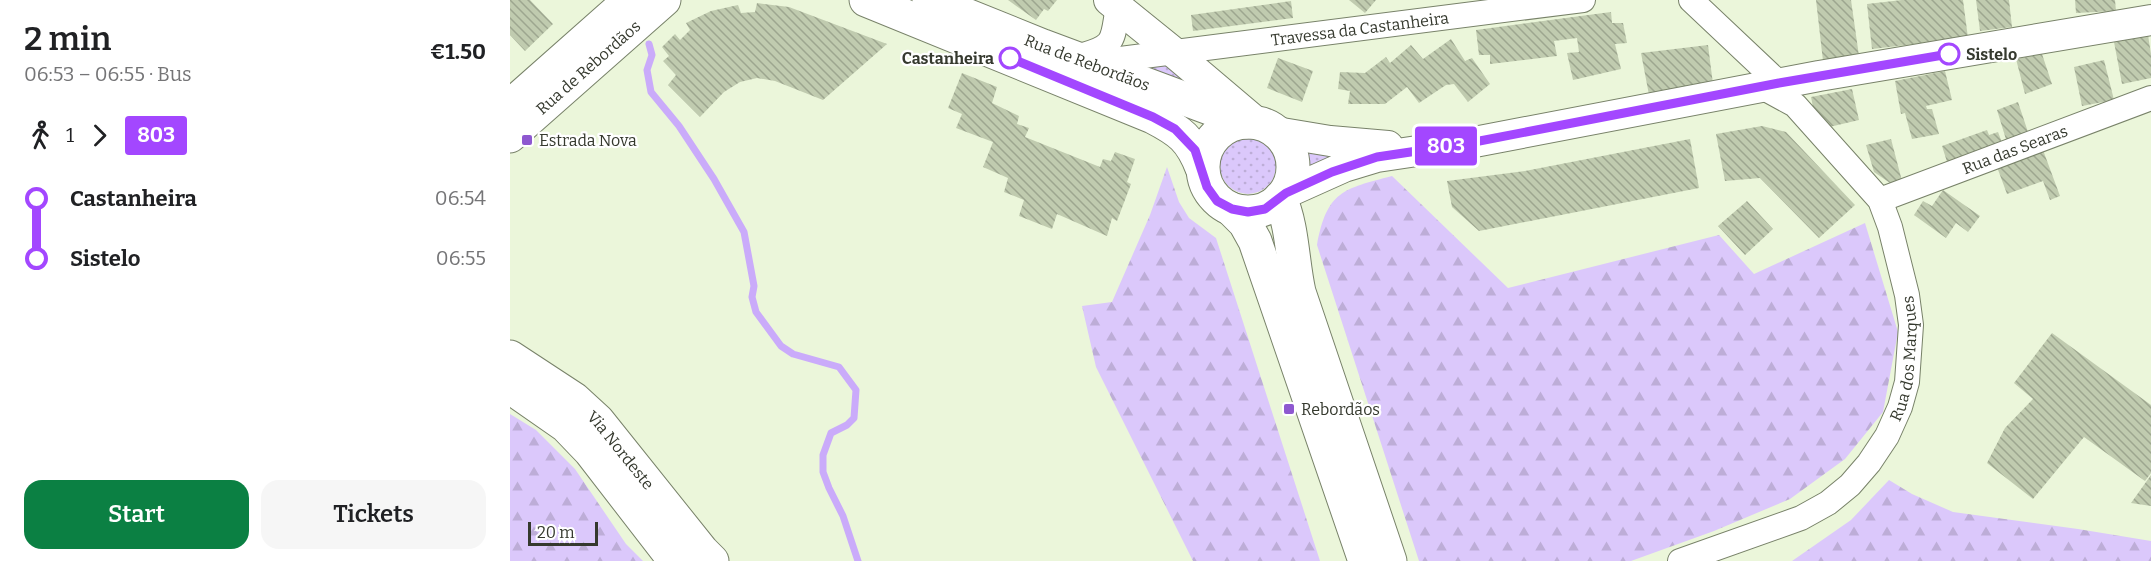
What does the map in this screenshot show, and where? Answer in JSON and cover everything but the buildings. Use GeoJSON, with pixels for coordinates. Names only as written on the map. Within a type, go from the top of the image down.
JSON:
{"type":"FeatureCollection","features":[{"type":"Feature","properties":{"kind":"main road","name":"Rua de Rebordãos"},"geometry":{"type":"LineString","coordinates":[[510,106],[630,0]]}},
{"type":"Feature","properties":{"kind":"main road","name":"Rua de Rebordãos"},"geometry":{"type":"LineString","coordinates":[[510,135],[664,0]]}},
{"type":"Feature","properties":{"kind":"main road","name":"Rua de Rebordãos"},"geometry":{"type":"LineString","coordinates":[[866,0],[1153,117],[1175,129],[1195,150],[1202,168]]}},
{"type":"Feature","properties":{"kind":"main road","name":"Rua de Rebordãos"},"geometry":{"type":"LineString","coordinates":[[929,0],[1081,60],[1260,126]]}},
{"type":"Feature","properties":{"kind":"main road"},"geometry":{"type":"LineString","coordinates":[[1229,126],[1260,126],[1282,138],[1291,155],[1293,171],[1291,184],[1283,196],[1265,209],[1248,212],[1224,206],[1211,193],[1204,178],[1202,168],[1205,151],[1215,136],[1229,126]]}},
{"type":"Feature","properties":{"kind":"main road"},"geometry":{"type":"LineString","coordinates":[[1283,196],[1299,291],[1390,561]]}},
{"type":"Feature","properties":{"kind":"main road"},"geometry":{"type":"LineString","coordinates":[[1232,209],[1245,223],[1255,241],[1365,561]]}},
{"type":"Feature","properties":{"kind":"main road","name":"Via Nordeste"},"geometry":{"type":"LineString","coordinates":[[510,357],[574,399],[598,421],[712,561]]}},
{"type":"Feature","properties":{"kind":"main road","name":"Via Nordeste"},"geometry":{"type":"LineString","coordinates":[[510,387],[566,426],[590,451],[675,561]]}},
{"type":"Feature","properties":{"kind":"street","name":"Travessa da Castanheira"},"geometry":{"type":"LineString","coordinates":[[1081,60],[1172,51],[1583,0]]}},
{"type":"Feature","properties":{"kind":"street","name":"Rua dos Marques"},"geometry":{"type":"LineString","coordinates":[[1680,561],[1801,518],[1828,503],[1850,485],[1869,463],[1887,436],[1900,407],[1907,382],[1911,325],[1907,295],[1890,227],[1880,200],[1795,105],[1771,85],[1690,0]]}},
{"type":"Feature","properties":{"kind":"street"},"geometry":{"type":"LineString","coordinates":[[1081,60],[1101,50],[1112,38],[1113,4]]}},
{"type":"Feature","properties":{"kind":"street"},"geometry":{"type":"LineString","coordinates":[[1113,4],[1260,126],[1330,141],[1418,149]]}},
{"type":"Feature","properties":{"kind":"street"},"geometry":{"type":"LineString","coordinates":[[1283,196],[1361,161],[1418,149],[1464,144],[1771,85],[2151,20]]}},
{"type":"Feature","properties":{"kind":"street","name":"Rua das Searas"},"geometry":{"type":"LineString","coordinates":[[1880,200],[2151,98]]}},
{"type":"Feature","properties":{"kind":"green space"},"geometry":{"type":"Polygon","coordinates":[[[1159,58],[1190,86],[1134,62],[1159,58]]]}},
{"type":"Feature","properties":{"kind":"green space"},"geometry":{"type":"Polygon","coordinates":[[[1242,138],[1254,138],[1268,146],[1276,160],[1274,177],[1268,186],[1254,194],[1242,194],[1225,182],[1220,172],[1220,160],[1232,143],[1242,138]]]}},
{"type":"Feature","properties":{"kind":"green space"},"geometry":{"type":"Polygon","coordinates":[[[1307,147],[1350,152],[1309,167],[1307,147]]]}},
{"type":"Feature","properties":{"kind":"green space"},"geometry":{"type":"Polygon","coordinates":[[[1167,167],[1179,202],[1189,218],[1216,238],[1320,561],[1193,561],[1096,367],[1082,306],[1112,302],[1150,215],[1167,167]]]}},
{"type":"Feature","properties":{"kind":"green space"},"geometry":{"type":"Polygon","coordinates":[[[1392,176],[1508,288],[1719,235],[1754,274],[1865,223],[1898,332],[1883,412],[1845,459],[1790,499],[1714,531],[1631,561],[1419,561],[1317,245],[1326,213],[1340,195],[1349,189],[1392,176]]]}},
{"type":"Feature","properties":{"kind":"green space"},"geometry":{"type":"Polygon","coordinates":[[[510,414],[536,430],[575,469],[626,544],[643,561],[510,561],[510,414]]]}},
{"type":"Feature","properties":{"kind":"green space"},"geometry":{"type":"Polygon","coordinates":[[[1889,480],[1912,494],[1953,512],[2151,541],[2151,561],[1792,561],[1851,520],[1889,480]]]}},
{"type":"Feature","properties":{"kind":"waterway"},"geometry":{"type":"LineString","coordinates":[[649,44],[652,55],[647,70],[651,92],[679,126],[714,179],[744,232],[754,286],[752,297],[756,312],[781,346],[793,354],[839,367],[856,390],[854,418],[847,425],[831,433],[823,455],[823,472],[843,516],[858,561]]}},
{"type":"Feature","properties":{"kind":"bus line","name":"803"},"geometry":{"type":"LineString","coordinates":[[1010,58],[1153,117],[1175,129],[1195,150],[1207,187],[1217,201],[1232,209],[1248,212],[1265,209],[1286,193],[1344,167],[1377,157],[1418,149],[1464,144],[1779,83],[1949,54]]}},
{"type":"Feature","properties":{"kind":"place","name":"Sistelo"},"geometry":{"type":"Point","coordinates":[1949,54]}},
{"type":"Feature","properties":{"kind":"place","name":"Castanheira"},"geometry":{"type":"Point","coordinates":[1010,58]}},
{"type":"Feature","properties":{"kind":"place","name":"Estrada Nova"},"geometry":{"type":"Point","coordinates":[527,140]}},
{"type":"Feature","properties":{"kind":"place","name":"Rebordãos"},"geometry":{"type":"Point","coordinates":[1289,409]}}]}
